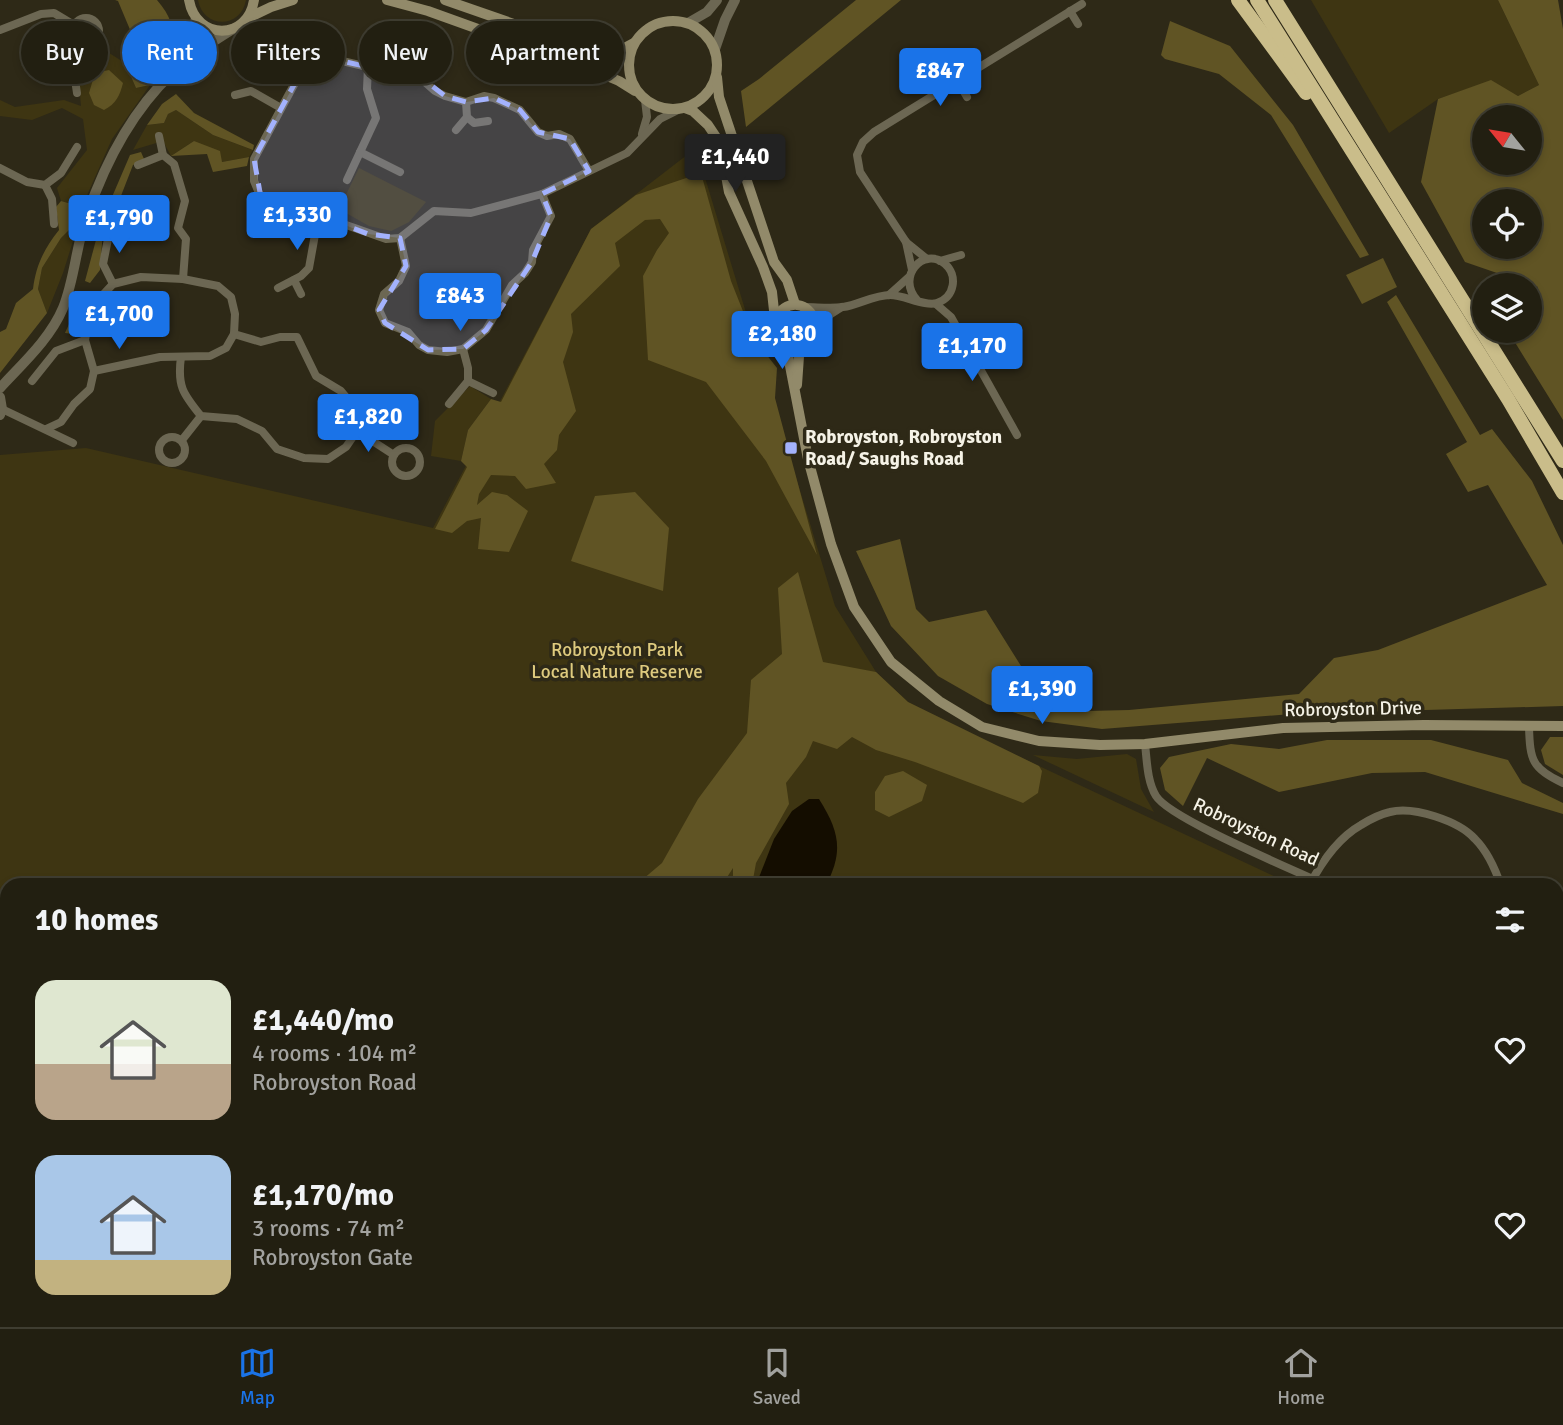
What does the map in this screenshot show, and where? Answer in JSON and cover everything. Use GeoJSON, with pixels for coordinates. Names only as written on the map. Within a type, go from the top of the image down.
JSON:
{"type":"FeatureCollection","features":[{"type":"Feature","properties":{"kind":"highway"},"geometry":{"type":"LineString","coordinates":[[1238,0],[1375,187]]}},
{"type":"Feature","properties":{"kind":"highway"},"geometry":{"type":"LineString","coordinates":[[1257,0],[1528,430],[1563,493]]}},
{"type":"Feature","properties":{"kind":"highway"},"geometry":{"type":"LineString","coordinates":[[1275,0],[1563,461]]}},
{"type":"Feature","properties":{"kind":"highway"},"geometry":{"type":"LineString","coordinates":[[1284,0],[1350,119]]}},
{"type":"Feature","properties":{"kind":"main road"},"geometry":{"type":"LineString","coordinates":[[181,0],[211,29],[231,29]]}},
{"type":"Feature","properties":{"kind":"main road"},"geometry":{"type":"LineString","coordinates":[[189,0],[195,16]]}},
{"type":"Feature","properties":{"kind":"main road"},"geometry":{"type":"LineString","coordinates":[[248,18],[254,0]]}},
{"type":"Feature","properties":{"kind":"main road"},"geometry":{"type":"LineString","coordinates":[[244,21],[271,7],[293,0]]}},
{"type":"Feature","properties":{"kind":"main road"},"geometry":{"type":"LineString","coordinates":[[387,0],[428,11],[596,71],[619,81],[657,107],[682,109],[697,114],[720,143],[729,192],[772,292],[776,329],[786,340],[808,459],[831,544],[854,607],[891,662],[939,701],[982,727],[1039,741],[1100,746],[1145,744]]}},
{"type":"Feature","properties":{"kind":"main road"},"geometry":{"type":"LineString","coordinates":[[446,0],[600,54],[619,51],[635,42],[649,28],[664,22],[688,23],[701,31],[715,49],[719,97],[774,262],[800,305],[810,311],[814,325],[811,334],[800,342],[786,340]]}},
{"type":"Feature","properties":{"kind":"main road"},"geometry":{"type":"LineString","coordinates":[[635,42],[629,57],[630,77],[642,97]]}},
{"type":"Feature","properties":{"kind":"main road"},"geometry":{"type":"LineString","coordinates":[[682,109],[698,102],[708,93],[717,74]]}},
{"type":"Feature","properties":{"kind":"main road"},"geometry":{"type":"LineString","coordinates":[[776,318],[784,307],[800,305]]}},
{"type":"Feature","properties":{"kind":"main road"},"geometry":{"type":"LineString","coordinates":[[796,402],[800,342]]}},
{"type":"Feature","properties":{"kind":"main road","name":"Robroyston Drive"},"geometry":{"type":"LineString","coordinates":[[1145,744],[1283,728],[1563,726]]}},
{"type":"Feature","properties":{"kind":"street"},"geometry":{"type":"LineString","coordinates":[[688,23],[707,12],[717,0]]}},
{"type":"Feature","properties":{"kind":"street"},"geometry":{"type":"LineString","coordinates":[[715,49],[735,0]]}},
{"type":"Feature","properties":{"kind":"street"},"geometry":{"type":"LineString","coordinates":[[951,317],[953,275],[961,255],[940,261],[927,259],[906,242],[860,172],[857,155],[863,142],[874,132],[1082,4]]}},
{"type":"Feature","properties":{"kind":"street"},"geometry":{"type":"LineString","coordinates":[[1070,11],[1078,24]]}},
{"type":"Feature","properties":{"kind":"street"},"geometry":{"type":"LineString","coordinates":[[23,21],[41,14],[54,13],[67,21]]}},
{"type":"Feature","properties":{"kind":"street"},"geometry":{"type":"LineString","coordinates":[[194,21],[195,16]]}},
{"type":"Feature","properties":{"kind":"street"},"geometry":{"type":"LineString","coordinates":[[0,30],[21,22]]}},
{"type":"Feature","properties":{"kind":"street"},"geometry":{"type":"LineString","coordinates":[[359,65],[325,57],[310,62],[303,68],[254,159],[254,181],[261,198],[272,209],[288,216],[329,219],[386,239],[400,238],[434,211],[471,213],[542,194],[627,153],[660,120],[682,109]]}},
{"type":"Feature","properties":{"kind":"street"},"geometry":{"type":"LineString","coordinates":[[957,80],[967,97]]}},
{"type":"Feature","properties":{"kind":"street"},"geometry":{"type":"LineString","coordinates":[[76,84],[78,93]]}},
{"type":"Feature","properties":{"kind":"street"},"geometry":{"type":"LineString","coordinates":[[0,388],[41,343],[62,310],[86,216],[105,169],[126,131],[162,84]]}},
{"type":"Feature","properties":{"kind":"street"},"geometry":{"type":"LineString","coordinates":[[347,180],[376,118],[367,84]]}},
{"type":"Feature","properties":{"kind":"street"},"geometry":{"type":"LineString","coordinates":[[427,84],[445,96],[466,102],[484,96],[494,97],[520,110],[538,132],[547,136],[559,134],[570,139],[589,171]]}},
{"type":"Feature","properties":{"kind":"street"},"geometry":{"type":"LineString","coordinates":[[235,95],[251,91],[281,108]]}},
{"type":"Feature","properties":{"kind":"street"},"geometry":{"type":"LineString","coordinates":[[638,144],[646,125],[642,97]]}},
{"type":"Feature","properties":{"kind":"street"},"geometry":{"type":"LineString","coordinates":[[456,130],[467,117],[466,102]]}},
{"type":"Feature","properties":{"kind":"street"},"geometry":{"type":"LineString","coordinates":[[467,117],[474,123],[488,121]]}},
{"type":"Feature","properties":{"kind":"street"},"geometry":{"type":"LineString","coordinates":[[159,135],[163,155],[174,164],[185,201],[178,228],[186,239],[183,279]]}},
{"type":"Feature","properties":{"kind":"street"},"geometry":{"type":"LineString","coordinates":[[46,186],[61,173],[76,146]]}},
{"type":"Feature","properties":{"kind":"street"},"geometry":{"type":"LineString","coordinates":[[360,152],[400,172]]}},
{"type":"Feature","properties":{"kind":"street"},"geometry":{"type":"LineString","coordinates":[[138,165],[163,155]]}},
{"type":"Feature","properties":{"kind":"street"},"geometry":{"type":"LineString","coordinates":[[0,168],[27,182],[46,186]]}},
{"type":"Feature","properties":{"kind":"street"},"geometry":{"type":"LineString","coordinates":[[46,186],[52,199],[54,224]]}},
{"type":"Feature","properties":{"kind":"street"},"geometry":{"type":"LineString","coordinates":[[400,238],[406,266],[399,281],[384,294],[379,310],[385,323],[408,332],[419,345],[428,350],[447,352],[463,349],[486,330],[512,285],[532,262],[533,250],[551,216],[542,194]]}},
{"type":"Feature","properties":{"kind":"street"},"geometry":{"type":"LineString","coordinates":[[278,288],[309,268],[318,218]]}},
{"type":"Feature","properties":{"kind":"street"},"geometry":{"type":"LineString","coordinates":[[110,229],[103,264],[113,284]]}},
{"type":"Feature","properties":{"kind":"street"},"geometry":{"type":"LineString","coordinates":[[906,242],[910,289],[917,299]]}},
{"type":"Feature","properties":{"kind":"street"},"geometry":{"type":"LineString","coordinates":[[889,295],[918,263],[927,259]]}},
{"type":"Feature","properties":{"kind":"street"},"geometry":{"type":"LineString","coordinates":[[940,261],[953,275]]}},
{"type":"Feature","properties":{"kind":"street"},"geometry":{"type":"LineString","coordinates":[[46,429],[61,422],[90,388],[94,371],[85,340],[87,330],[99,299],[113,284],[141,276],[183,279],[218,286],[231,297],[235,314],[234,334],[226,348],[210,356],[160,357],[94,371]]}},
{"type":"Feature","properties":{"kind":"street"},"geometry":{"type":"LineString","coordinates":[[294,280],[301,295]]}},
{"type":"Feature","properties":{"kind":"street"},"geometry":{"type":"LineString","coordinates":[[800,305],[842,307],[889,295],[917,299],[928,304],[936,303],[950,294]]}},
{"type":"Feature","properties":{"kind":"street"},"geometry":{"type":"LineString","coordinates":[[936,303],[951,317],[1017,435]]}},
{"type":"Feature","properties":{"kind":"street"},"geometry":{"type":"LineString","coordinates":[[814,325],[842,307]]}},
{"type":"Feature","properties":{"kind":"street"},"geometry":{"type":"LineString","coordinates":[[181,357],[178,374],[183,393],[201,416],[237,419],[262,431],[277,449],[304,458],[328,459],[346,447],[357,430],[356,409],[341,391],[316,376],[297,337],[280,337],[261,342],[234,334]]}},
{"type":"Feature","properties":{"kind":"street"},"geometry":{"type":"LineString","coordinates":[[32,381],[56,352],[85,340]]}},
{"type":"Feature","properties":{"kind":"street"},"geometry":{"type":"LineString","coordinates":[[449,404],[468,382],[463,349]]}},
{"type":"Feature","properties":{"kind":"street"},"geometry":{"type":"LineString","coordinates":[[468,382],[493,393]]}},
{"type":"Feature","properties":{"kind":"street"},"geometry":{"type":"LineString","coordinates":[[0,397],[1,412],[46,429],[73,443]]}},
{"type":"Feature","properties":{"kind":"street"},"geometry":{"type":"LineString","coordinates":[[182,440],[201,416]]}},
{"type":"Feature","properties":{"kind":"street"},"geometry":{"type":"LineString","coordinates":[[357,430],[394,455]]}},
{"type":"Feature","properties":{"kind":"street"},"geometry":{"type":"LineString","coordinates":[[1529,727],[1530,754],[1539,770],[1563,783]]}},
{"type":"Feature","properties":{"kind":"street","name":"Robroyston Road"},"geometry":{"type":"LineString","coordinates":[[1145,744],[1149,779],[1157,798],[1181,817],[1303,878]]}},
{"type":"Feature","properties":{"kind":"street"},"geometry":{"type":"LineString","coordinates":[[1314,878],[1337,844],[1360,825],[1391,811],[1418,812],[1450,822],[1474,837],[1495,866],[1499,878]]}},
{"type":"Feature","properties":{"kind":"highlighted area"},"geometry":{"type":"Polygon","coordinates":[[[325,57],[368,67],[410,69],[445,96],[466,102],[494,98],[520,110],[538,132],[570,139],[589,171],[542,194],[551,216],[532,262],[486,330],[463,349],[428,350],[385,323],[379,310],[406,266],[400,238],[368,234],[329,219],[288,216],[261,198],[254,159],[303,68],[325,57]]]}},
{"type":"Feature","properties":{"kind":"green space"},"geometry":{"type":"Polygon","coordinates":[[[198,0],[246,0],[243,10],[237,16],[222,22],[207,16],[201,10],[198,0]]]}},
{"type":"Feature","properties":{"kind":"green space"},"geometry":{"type":"Polygon","coordinates":[[[1311,0],[1498,0],[1539,85],[1518,96],[1491,81],[1438,99],[1389,133],[1311,0]]]}},
{"type":"Feature","properties":{"kind":"green space"},"geometry":{"type":"Polygon","coordinates":[[[108,52],[122,61],[122,84],[134,84],[136,88],[150,85],[112,139],[88,193],[63,273],[47,313],[38,289],[42,268],[61,238],[71,228],[79,206],[61,201],[57,188],[87,150],[83,119],[62,108],[32,120],[0,116],[0,100],[15,107],[64,100],[81,106],[80,84],[108,84],[108,52]]]}},
{"type":"Feature","properties":{"kind":"green space"},"geometry":{"type":"Polygon","coordinates":[[[176,110],[213,135],[253,150],[249,157],[222,162],[194,141],[171,156],[163,141],[133,150],[147,125],[164,123],[168,114],[176,110]]]}},
{"type":"Feature","properties":{"kind":"green space","name":"Robroyston Park Local Nature Reserve"},"geometry":{"type":"Polygon","coordinates":[[[696,148],[835,606],[876,672],[908,702],[958,728],[1278,878],[0,878],[0,455],[86,448],[433,528],[591,229],[696,148]]]}},
{"type":"Feature","properties":{"kind":"green space"},"geometry":{"type":"Polygon","coordinates":[[[359,168],[426,202],[409,222],[391,231],[369,226],[339,209],[359,168]]]}},
{"type":"Feature","properties":{"kind":"green space"},"geometry":{"type":"Polygon","coordinates":[[[470,386],[491,399],[468,430],[461,461],[431,456],[435,421],[470,386]]]}},
{"type":"Feature","properties":{"kind":"green space"},"geometry":{"type":"Polygon","coordinates":[[[1127,754],[1136,759],[1141,789],[1154,812],[1033,755],[1077,759],[1127,754]]]}},
{"type":"Feature","properties":{"kind":"shaded area"},"geometry":{"type":"Polygon","coordinates":[[[115,0],[157,0],[170,21],[126,21],[118,1],[115,0]]]}},
{"type":"Feature","properties":{"kind":"shaded area"},"geometry":{"type":"Polygon","coordinates":[[[856,0],[901,0],[746,127],[741,91],[856,0]]]}},
{"type":"Feature","properties":{"kind":"shaded area"},"geometry":{"type":"Polygon","coordinates":[[[1498,0],[1558,0],[1563,29],[1563,420],[1515,343],[1542,343],[1542,273],[1497,273],[1465,262],[1421,182],[1438,99],[1491,80],[1518,96],[1539,85],[1498,0]]]}},
{"type":"Feature","properties":{"kind":"shaded area"},"geometry":{"type":"Polygon","coordinates":[[[1170,21],[1230,46],[1293,125],[1369,255],[1360,258],[1271,115],[1219,74],[1165,59],[1161,55],[1170,21]]]}},
{"type":"Feature","properties":{"kind":"shaded area"},"geometry":{"type":"Polygon","coordinates":[[[108,70],[123,84],[117,99],[104,110],[94,105],[89,93],[92,84],[108,84],[108,70]]]}},
{"type":"Feature","properties":{"kind":"shaded area"},"geometry":{"type":"Polygon","coordinates":[[[134,84],[151,84],[150,85],[136,88],[134,84]]]}},
{"type":"Feature","properties":{"kind":"shaded area"},"geometry":{"type":"Polygon","coordinates":[[[176,94],[194,113],[254,145],[253,150],[213,135],[176,110],[168,114],[164,123],[147,125],[162,104],[176,94]]]}},
{"type":"Feature","properties":{"kind":"shaded area"},"geometry":{"type":"Polygon","coordinates":[[[194,141],[220,151],[222,162],[249,157],[247,166],[213,172],[207,154],[171,156],[194,141]]]}},
{"type":"Feature","properties":{"kind":"shaded area"},"geometry":{"type":"Polygon","coordinates":[[[141,152],[144,159],[133,165],[110,224],[103,231],[100,270],[90,283],[85,281],[100,225],[130,155],[141,152]]]}},
{"type":"Feature","properties":{"kind":"shaded area"},"geometry":{"type":"Polygon","coordinates":[[[701,173],[731,281],[754,339],[777,368],[775,398],[817,555],[766,461],[706,382],[648,360],[643,276],[669,233],[660,219],[645,220],[615,243],[620,266],[571,314],[573,332],[563,362],[576,411],[559,435],[557,450],[544,464],[556,483],[526,489],[515,476],[491,475],[479,494],[477,505],[492,492],[507,495],[528,511],[509,552],[478,549],[481,518],[467,521],[452,533],[435,529],[467,467],[461,461],[468,430],[491,399],[501,402],[591,229],[636,195],[701,173]]]}},
{"type":"Feature","properties":{"kind":"shaded area"},"geometry":{"type":"Polygon","coordinates":[[[61,201],[79,206],[71,228],[61,238],[42,268],[38,289],[47,313],[0,373],[0,332],[6,329],[16,303],[33,289],[42,258],[59,230],[56,207],[61,201]]]}},
{"type":"Feature","properties":{"kind":"shaded area"},"geometry":{"type":"Polygon","coordinates":[[[1383,258],[1397,287],[1362,304],[1346,275],[1383,258]]]}},
{"type":"Feature","properties":{"kind":"shaded area"},"geometry":{"type":"Polygon","coordinates":[[[1396,295],[1480,435],[1492,429],[1532,481],[1563,545],[1563,706],[1292,714],[1102,729],[1041,721],[987,704],[938,676],[891,626],[856,551],[900,539],[916,609],[929,622],[986,610],[1031,682],[1051,677],[1088,711],[1129,710],[1299,694],[1334,658],[1378,650],[1547,585],[1488,485],[1468,492],[1446,454],[1467,442],[1387,302],[1396,295]]]}},
{"type":"Feature","properties":{"kind":"shaded area"},"geometry":{"type":"Polygon","coordinates":[[[81,297],[86,299],[84,316],[74,334],[65,333],[81,297]]]}},
{"type":"Feature","properties":{"kind":"shaded area"},"geometry":{"type":"Polygon","coordinates":[[[635,492],[669,528],[663,591],[571,561],[595,496],[635,492]]]}},
{"type":"Feature","properties":{"kind":"shaded area"},"geometry":{"type":"Polygon","coordinates":[[[798,572],[823,662],[876,672],[908,702],[1039,766],[1042,771],[1038,793],[1023,803],[876,750],[852,737],[837,749],[813,741],[806,757],[786,783],[789,804],[756,863],[753,878],[733,878],[733,868],[727,878],[644,878],[662,863],[698,799],[747,733],[751,680],[782,654],[778,588],[798,572]]]}},
{"type":"Feature","properties":{"kind":"shaded area"},"geometry":{"type":"Polygon","coordinates":[[[1550,737],[1563,737],[1563,775],[1545,764],[1541,750],[1550,737]]]}},
{"type":"Feature","properties":{"kind":"shaded area"},"geometry":{"type":"Polygon","coordinates":[[[1327,740],[1431,740],[1508,760],[1522,783],[1563,803],[1563,814],[1425,772],[1372,773],[1279,792],[1207,758],[1183,806],[1165,790],[1160,768],[1169,757],[1231,744],[1279,749],[1327,740]]]}},
{"type":"Feature","properties":{"kind":"shaded area"},"geometry":{"type":"Polygon","coordinates":[[[903,771],[927,785],[922,801],[889,817],[875,810],[875,792],[885,776],[903,771]]]}},
{"type":"Feature","properties":{"kind":"shaded area"},"geometry":{"type":"Polygon","coordinates":[[[809,799],[819,799],[831,821],[837,841],[835,862],[830,878],[759,878],[774,839],[792,811],[809,799]]]}},
{"type":"Feature","properties":{"kind":"place","name":"Robroyston, Robroyston Road/ Saughs Road"},"geometry":{"type":"Point","coordinates":[791,448]}}]}
